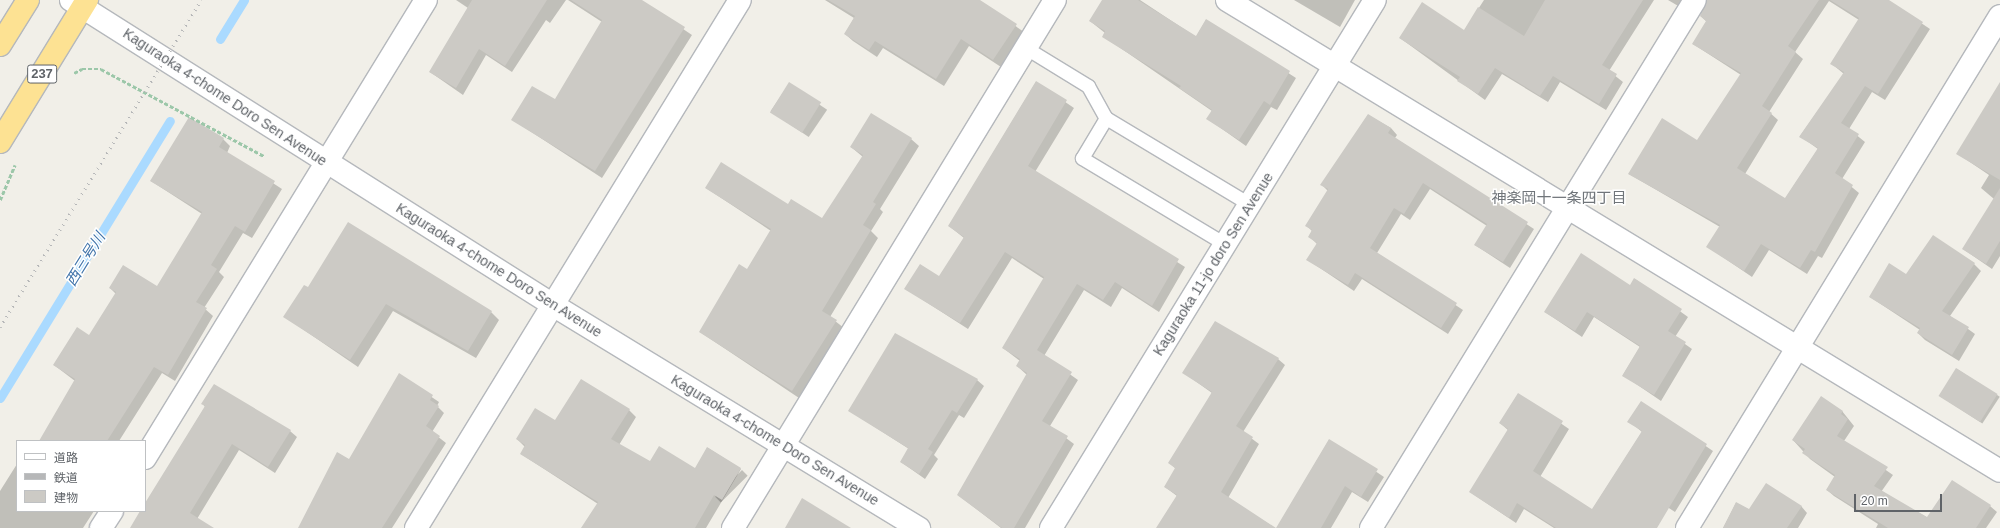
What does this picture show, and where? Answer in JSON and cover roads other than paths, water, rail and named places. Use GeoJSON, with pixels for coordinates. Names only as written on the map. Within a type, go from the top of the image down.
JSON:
{"type":"FeatureCollection","features":[{"type":"Feature","properties":{"kind":"highway"},"geometry":{"type":"LineString","coordinates":[[0,45],[28,0]]}},
{"type":"Feature","properties":{"kind":"highway","name":"237"},"geometry":{"type":"LineString","coordinates":[[0,142],[80,2]]}},
{"type":"Feature","properties":{"kind":"street"},"geometry":{"type":"LineString","coordinates":[[146,456],[426,0]]}},
{"type":"Feature","properties":{"kind":"street"},"geometry":{"type":"LineString","coordinates":[[416,528],[740,0]]}},
{"type":"Feature","properties":{"kind":"street"},"geometry":{"type":"LineString","coordinates":[[733,528],[1055,0]]}},
{"type":"Feature","properties":{"kind":"street"},"geometry":{"type":"LineString","coordinates":[[1227,0],[1334,67],[2000,471]]}},
{"type":"Feature","properties":{"kind":"street","name":"Kaguraoka 11-jo doro Sen Avenue"},"geometry":{"type":"LineString","coordinates":[[1051,528],[1225,244],[1251,206],[1375,0]]}},
{"type":"Feature","properties":{"kind":"street"},"geometry":{"type":"LineString","coordinates":[[1371,528],[1694,0]]}},
{"type":"Feature","properties":{"kind":"street","name":"Kaguraoka 4-chome Doro Sen Avenue"},"geometry":{"type":"LineString","coordinates":[[80,2],[327,163],[553,305],[919,528]]}},
{"type":"Feature","properties":{"kind":"street"},"geometry":{"type":"LineString","coordinates":[[1688,528],[2000,16]]}},
{"type":"Feature","properties":{"kind":"street"},"geometry":{"type":"LineString","coordinates":[[101,528],[111,512]]}},
{"type":"Feature","properties":{"kind":"lane"},"geometry":{"type":"LineString","coordinates":[[1026,48],[1088,86],[1106,118],[1251,206]]}},
{"type":"Feature","properties":{"kind":"lane"},"geometry":{"type":"LineString","coordinates":[[1106,118],[1082,158],[1225,244]]}},
{"type":"Feature","properties":{"kind":"waterway","name":"西三号川"},"geometry":{"type":"LineString","coordinates":[[220,39],[244,0]]}},
{"type":"Feature","properties":{"kind":"waterway","name":"西三号川"},"geometry":{"type":"LineString","coordinates":[[0,398],[170,121]]}},
{"type":"Feature","properties":{"kind":"railway"},"geometry":{"type":"LineString","coordinates":[[0,327],[201,0]]}},
{"type":"Feature","properties":{"kind":"district","name":"神楽岡十一条四丁目"},"geometry":{"type":"Point","coordinates":[1559,198]}}]}
